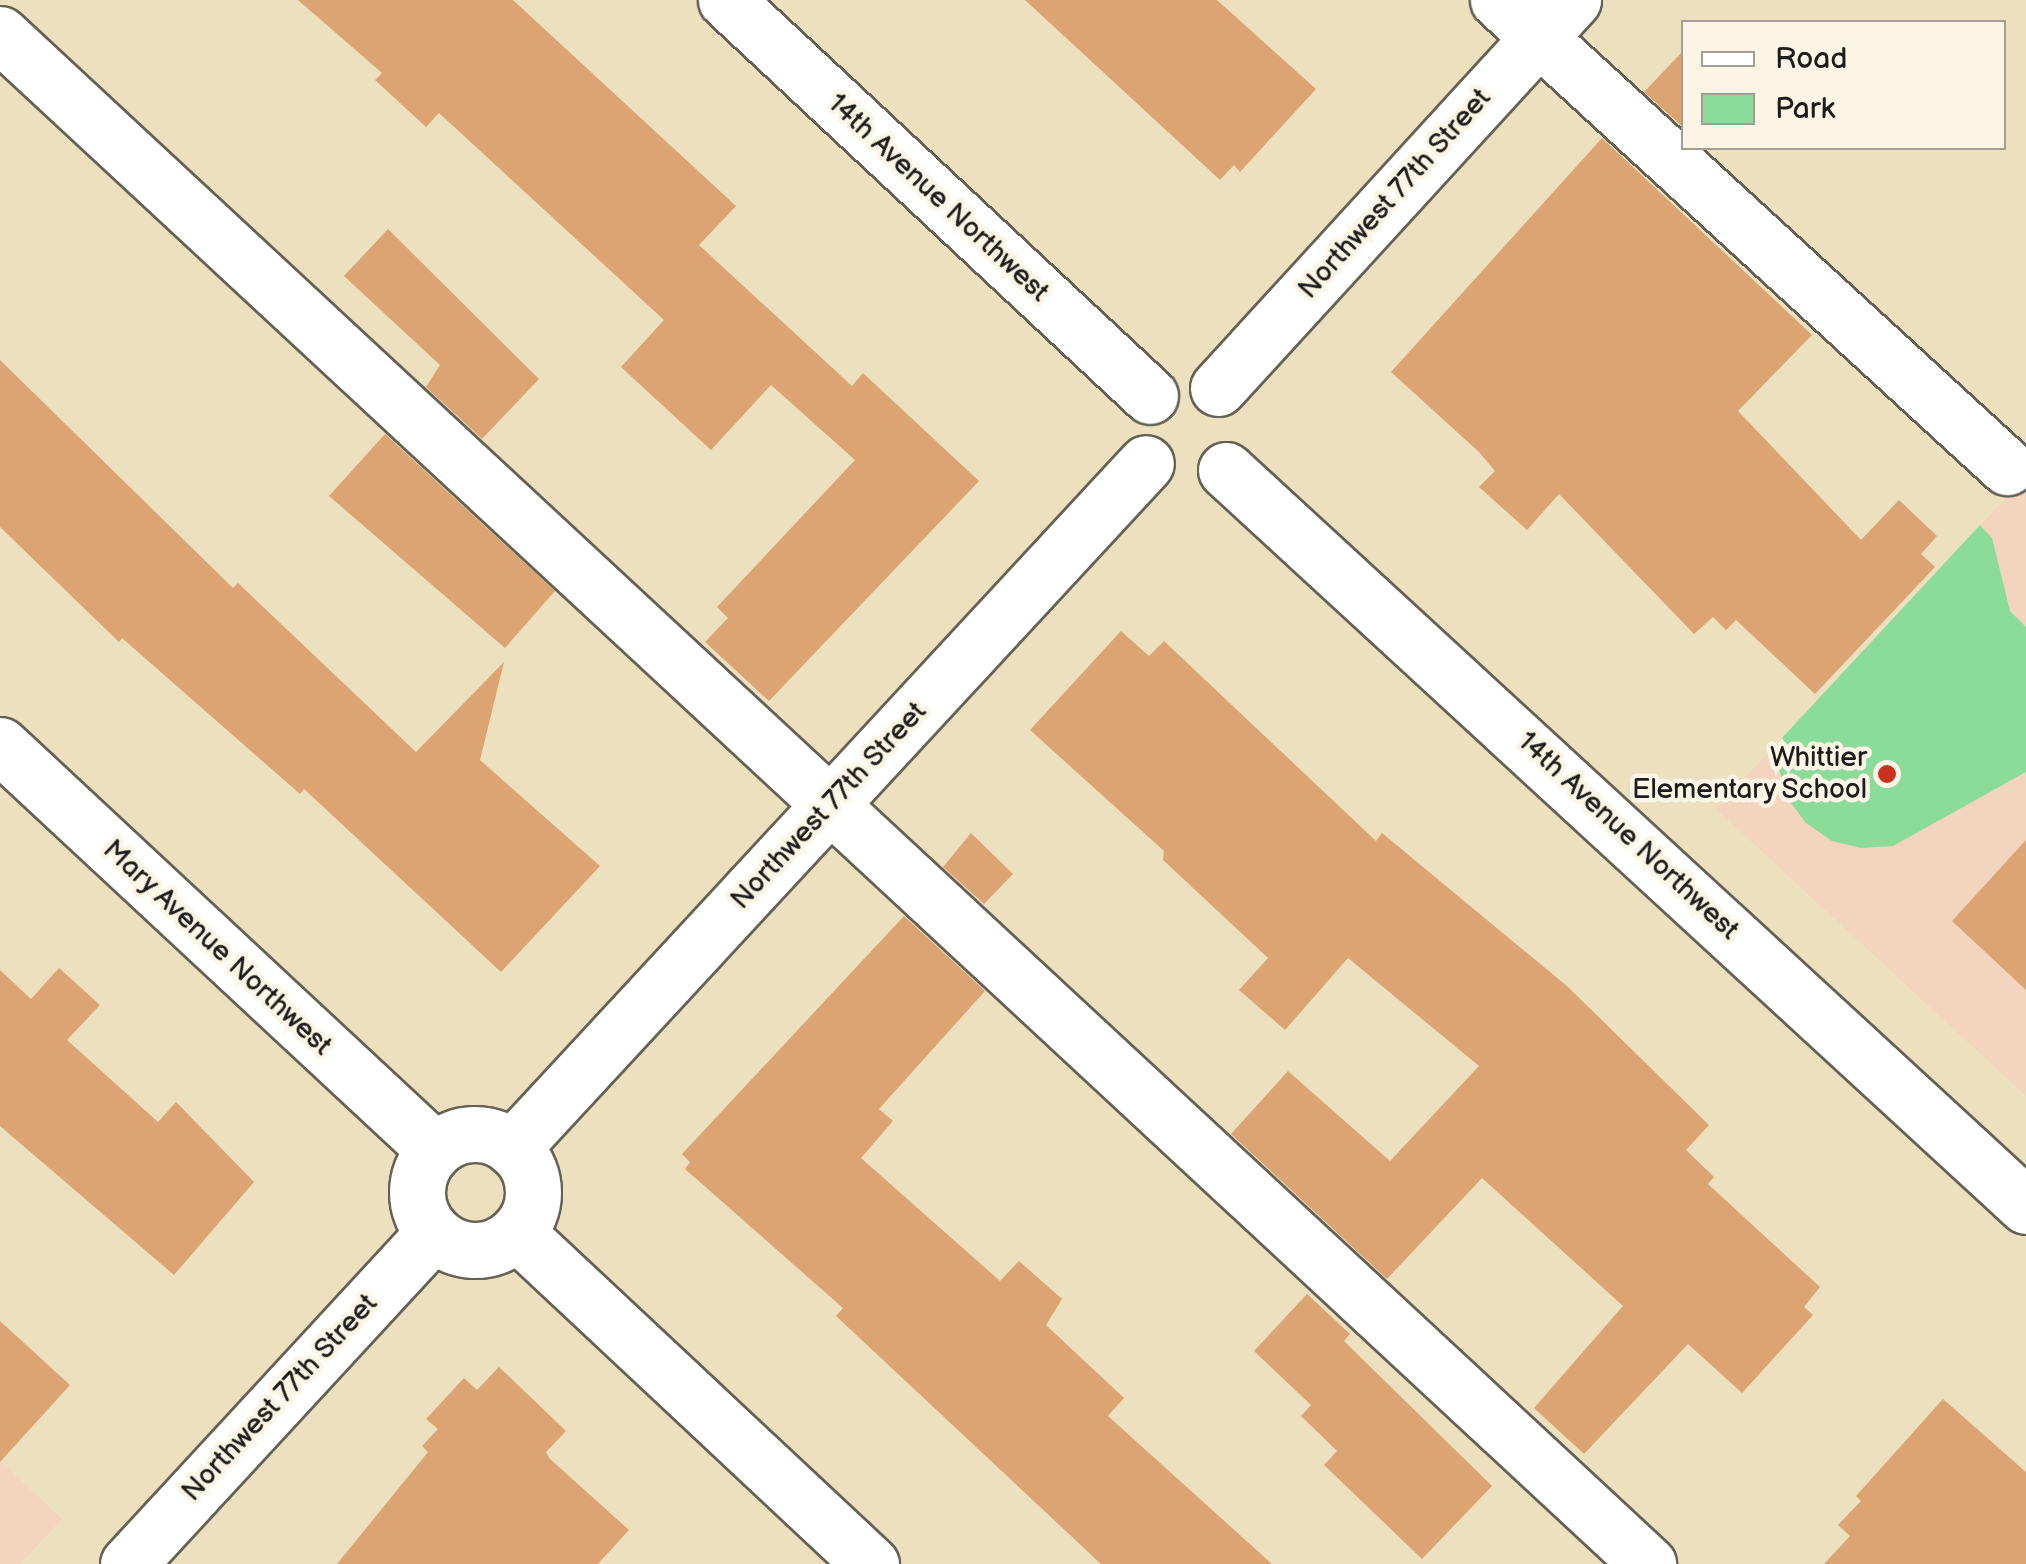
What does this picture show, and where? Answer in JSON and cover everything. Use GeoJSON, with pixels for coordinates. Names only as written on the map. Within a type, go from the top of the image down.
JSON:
{"type":"FeatureCollection","features":[{"type":"Feature","properties":{"kind":"street","name":"14th Avenue Northwest"},"geometry":{"type":"LineString","coordinates":[[726,0],[1150,396]]}},
{"type":"Feature","properties":{"kind":"street"},"geometry":{"type":"LineString","coordinates":[[1498,0],[1555,19],[1681,144]]}},
{"type":"Feature","properties":{"kind":"street","name":"Northwest 77th Street"},"geometry":{"type":"LineString","coordinates":[[1218,388],[1555,19]]}},
{"type":"Feature","properties":{"kind":"street"},"geometry":{"type":"LineString","coordinates":[[0,34],[1648,1564]]}},
{"type":"Feature","properties":{"kind":"street"},"geometry":{"type":"LineString","coordinates":[[1687,150],[2007,467]]}},
{"type":"Feature","properties":{"kind":"street"},"geometry":{"type":"LineString","coordinates":[[1190,379],[1218,388],[1241,426],[1226,470],[1185,485],[1146,463],[1137,422],[1150,396],[1190,379]]}},
{"type":"Feature","properties":{"kind":"street","name":"Northwest 77th Street"},"geometry":{"type":"LineString","coordinates":[[512,1148],[1146,463]]}},
{"type":"Feature","properties":{"kind":"street","name":"14th Avenue Northwest"},"geometry":{"type":"LineString","coordinates":[[1226,470],[2026,1206]]}},
{"type":"Feature","properties":{"kind":"street","name":"Mary Avenue Northwest"},"geometry":{"type":"LineString","coordinates":[[0,745],[434,1150]]}},
{"type":"Feature","properties":{"kind":"street"},"geometry":{"type":"LineString","coordinates":[[474,1134],[512,1148],[530,1171],[534,1190],[517,1234],[476,1252],[457,1249],[433,1232],[416,1194],[434,1150],[474,1134]]}},
{"type":"Feature","properties":{"kind":"street","name":"Northwest 77th Street"},"geometry":{"type":"LineString","coordinates":[[128,1564],[433,1232]]}},
{"type":"Feature","properties":{"kind":"street"},"geometry":{"type":"LineString","coordinates":[[517,1234],[872,1564]]}},
{"type":"Feature","properties":{"kind":"shaded area","name":"Whittier Elementary School"},"geometry":{"type":"Polygon","coordinates":[[[2026,456],[2026,1096],[1716,809],[2004,500],[2026,456]]]}},
{"type":"Feature","properties":{"kind":"shaded area"},"geometry":{"type":"Polygon","coordinates":[[[0,1461],[62,1519],[20,1564],[0,1564],[0,1461]]]}},
{"type":"Feature","properties":{"kind":"green space"},"geometry":{"type":"Polygon","coordinates":[[[1980,525],[1992,538],[2010,611],[2026,627],[2026,772],[1893,846],[1861,848],[1832,841],[1806,823],[1788,799],[1779,769],[1781,739],[1980,525]]]}},
{"type":"Feature","properties":{"kind":"building"},"geometry":{"type":"Polygon","coordinates":[[[298,0],[513,0],[736,206],[699,245],[852,386],[863,373],[979,481],[769,701],[705,642],[728,618],[717,607],[855,460],[771,385],[711,450],[621,367],[664,320],[439,113],[426,127],[375,80],[382,73],[298,0]]]}},
{"type":"Feature","properties":{"kind":"building"},"geometry":{"type":"Polygon","coordinates":[[[1025,0],[1217,0],[1316,89],[1240,172],[1234,165],[1220,180],[1025,0]]]}},
{"type":"Feature","properties":{"kind":"building"},"geometry":{"type":"Polygon","coordinates":[[[1681,53],[1681,125],[1644,92],[1681,53]]]}},
{"type":"Feature","properties":{"kind":"building"},"geometry":{"type":"Polygon","coordinates":[[[1602,138],[1812,335],[1738,411],[1861,540],[1899,500],[1937,536],[1921,554],[1935,567],[1815,694],[1736,620],[1726,630],[1713,617],[1694,634],[1559,494],[1527,530],[1479,487],[1495,471],[1479,452],[1391,372],[1602,138]]]}},
{"type":"Feature","properties":{"kind":"building"},"geometry":{"type":"Polygon","coordinates":[[[388,229],[539,379],[482,439],[426,387],[440,365],[344,276],[388,229]]]}},
{"type":"Feature","properties":{"kind":"building"},"geometry":{"type":"Polygon","coordinates":[[[0,360],[233,588],[238,583],[416,752],[504,662],[480,760],[600,866],[501,972],[304,789],[300,794],[122,638],[119,642],[0,527],[0,360]]]}},
{"type":"Feature","properties":{"kind":"building"},"geometry":{"type":"Polygon","coordinates":[[[385,434],[555,591],[505,648],[329,496],[385,434]]]}},
{"type":"Feature","properties":{"kind":"building"},"geometry":{"type":"Polygon","coordinates":[[[1121,631],[1149,656],[1164,641],[1376,841],[1382,833],[1568,987],[1709,1125],[1686,1150],[1714,1177],[1708,1184],[1820,1287],[1804,1307],[1813,1315],[1742,1393],[1688,1344],[1584,1454],[1534,1408],[1623,1306],[1482,1178],[1387,1279],[1231,1134],[1288,1071],[1390,1161],[1479,1066],[1348,958],[1285,1030],[1239,990],[1268,958],[1163,860],[1164,851],[1030,730],[1121,631]]]}},
{"type":"Feature","properties":{"kind":"building"},"geometry":{"type":"Polygon","coordinates":[[[971,833],[1013,874],[984,904],[943,867],[971,833]]]}},
{"type":"Feature","properties":{"kind":"building"},"geometry":{"type":"Polygon","coordinates":[[[2026,840],[2026,990],[1952,921],[2026,840]]]}},
{"type":"Feature","properties":{"kind":"building"},"geometry":{"type":"Polygon","coordinates":[[[904,916],[985,991],[879,1109],[893,1121],[861,1158],[1000,1281],[1019,1261],[1062,1299],[1046,1325],[1124,1398],[1108,1416],[1272,1564],[1101,1564],[836,1316],[843,1308],[685,1169],[690,1162],[682,1154],[904,916]]]}},
{"type":"Feature","properties":{"kind":"building"},"geometry":{"type":"Polygon","coordinates":[[[59,968],[100,1005],[67,1040],[158,1122],[176,1102],[254,1182],[174,1275],[0,1126],[0,970],[31,999],[59,968]]]}},
{"type":"Feature","properties":{"kind":"building"},"geometry":{"type":"Polygon","coordinates":[[[1307,1294],[1350,1334],[1344,1341],[1492,1486],[1422,1559],[1324,1465],[1337,1451],[1301,1416],[1311,1405],[1254,1351],[1307,1294]]]}},
{"type":"Feature","properties":{"kind":"building"},"geometry":{"type":"Polygon","coordinates":[[[0,1321],[70,1385],[0,1462],[0,1321]]]}},
{"type":"Feature","properties":{"kind":"building"},"geometry":{"type":"Polygon","coordinates":[[[499,1367],[566,1431],[546,1452],[549,1458],[629,1530],[598,1564],[337,1564],[428,1452],[422,1446],[438,1429],[426,1419],[464,1378],[477,1390],[499,1367]]]}},
{"type":"Feature","properties":{"kind":"building"},"geometry":{"type":"Polygon","coordinates":[[[1943,1399],[2026,1472],[2026,1564],[1824,1564],[1850,1536],[1838,1525],[1861,1501],[1856,1496],[1943,1399]]]}},
{"type":"Feature","properties":{"kind":"place","name":"Whittier Elementary School"},"geometry":{"type":"Point","coordinates":[1887,774]}}]}
